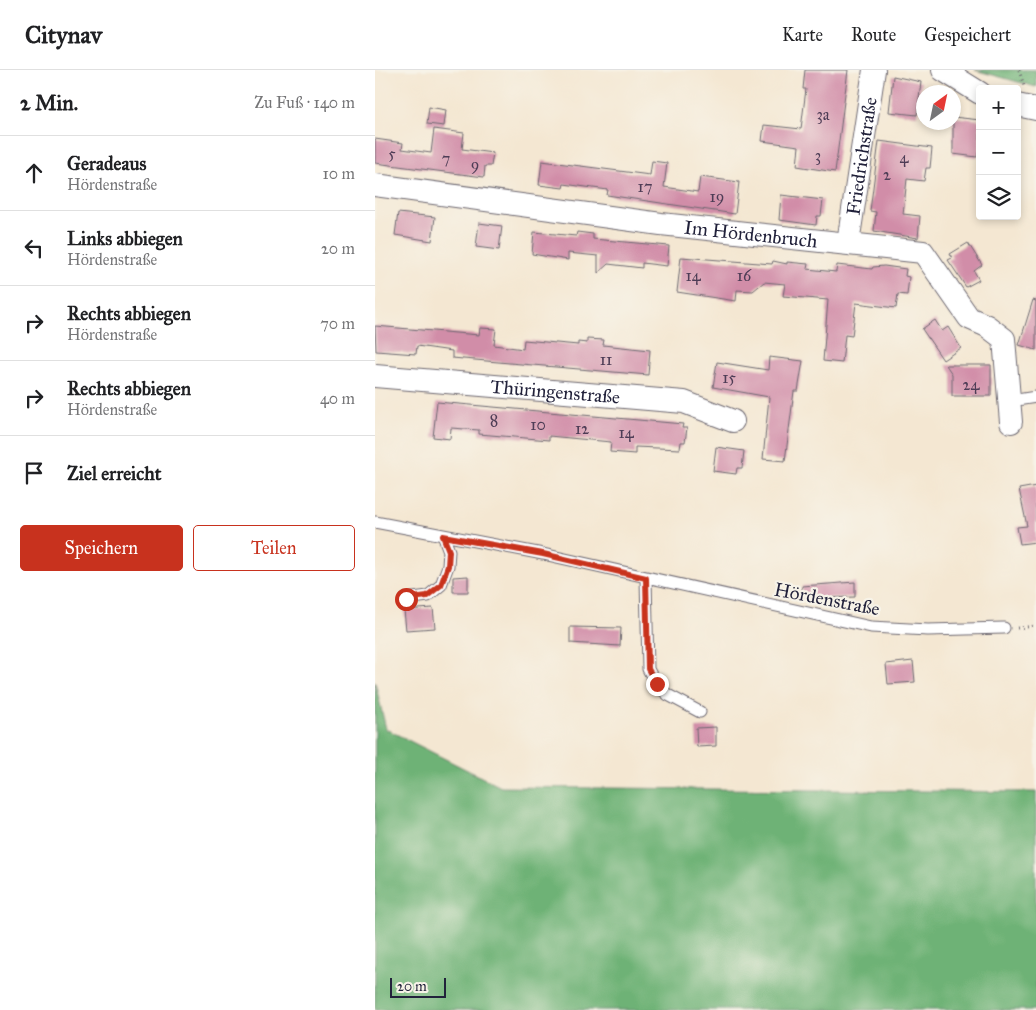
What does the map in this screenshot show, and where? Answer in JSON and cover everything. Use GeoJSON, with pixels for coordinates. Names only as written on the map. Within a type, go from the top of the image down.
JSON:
{"type":"FeatureCollection","features":[{"type":"Feature","properties":{"kind":"street","name":"Friedrichstraße"},"geometry":{"type":"LineString","coordinates":[[848,243],[874,70]]}},
{"type":"Feature","properties":{"kind":"street"},"geometry":{"type":"LineString","coordinates":[[943,70],[976,91]]}},
{"type":"Feature","properties":{"kind":"street"},"geometry":{"type":"LineString","coordinates":[[1021,106],[1036,110]]}},
{"type":"Feature","properties":{"kind":"street","name":"Im Hördenbruch"},"geometry":{"type":"LineString","coordinates":[[375,185],[661,224],[923,252],[969,318],[987,326],[1004,339],[1011,411]]}},
{"type":"Feature","properties":{"kind":"street","name":"Thüringenstraße"},"geometry":{"type":"LineString","coordinates":[[375,376],[684,402],[733,421]]}},
{"type":"Feature","properties":{"kind":"lane"},"geometry":{"type":"LineString","coordinates":[[1011,411],[1036,397]]}},
{"type":"Feature","properties":{"kind":"lane","name":"Hördenstraße"},"geometry":{"type":"LineString","coordinates":[[375,522],[543,554],[871,627],[929,630],[1005,628]]}},
{"type":"Feature","properties":{"kind":"lane"},"geometry":{"type":"LineString","coordinates":[[406,599],[427,596],[441,585],[448,566],[449,551],[443,536]]}},
{"type":"Feature","properties":{"kind":"lane"},"geometry":{"type":"LineString","coordinates":[[646,578],[648,669],[657,684],[669,695],[700,712]]}},
{"type":"Feature","properties":{"kind":"green space"},"geometry":{"type":"Polygon","coordinates":[[[975,70],[1036,70],[1036,87],[975,70]]]}},
{"type":"Feature","properties":{"kind":"green space"},"geometry":{"type":"Polygon","coordinates":[[[375,682],[386,729],[501,787],[1036,792],[1036,1010],[375,1010],[375,682]]]}},
{"type":"Feature","properties":{"kind":"building"},"geometry":{"type":"Polygon","coordinates":[[[805,70],[848,70],[835,172],[797,166],[799,146],[762,141],[764,125],[801,129],[806,89],[803,89],[805,70]]]}},
{"type":"Feature","properties":{"kind":"building"},"geometry":{"type":"Polygon","coordinates":[[[893,76],[921,82],[921,85],[916,85],[916,115],[889,112],[893,76]]]}},
{"type":"Feature","properties":{"kind":"building"},"geometry":{"type":"Polygon","coordinates":[[[429,107],[446,110],[444,126],[427,124],[429,107]]]}},
{"type":"Feature","properties":{"kind":"building"},"geometry":{"type":"Polygon","coordinates":[[[961,118],[976,120],[976,157],[953,154],[953,130],[961,130],[961,118]]]}},
{"type":"Feature","properties":{"kind":"building"},"geometry":{"type":"Polygon","coordinates":[[[434,129],[464,133],[462,149],[493,153],[491,166],[485,166],[484,177],[375,163],[375,139],[403,143],[402,149],[431,153],[434,129]]]}},
{"type":"Feature","properties":{"kind":"building"},"geometry":{"type":"Polygon","coordinates":[[[879,141],[932,148],[930,168],[926,168],[924,181],[907,179],[903,214],[920,216],[918,238],[874,231],[876,212],[870,211],[879,141]]]}},
{"type":"Feature","properties":{"kind":"building"},"geometry":{"type":"Polygon","coordinates":[[[542,161],[650,175],[652,161],[667,163],[664,187],[698,192],[700,177],[739,182],[735,214],[607,195],[608,190],[564,184],[563,188],[539,185],[542,161]]]}},
{"type":"Feature","properties":{"kind":"building"},"geometry":{"type":"Polygon","coordinates":[[[781,195],[823,200],[821,216],[817,216],[816,225],[779,220],[781,195]]]}},
{"type":"Feature","properties":{"kind":"building"},"geometry":{"type":"Polygon","coordinates":[[[398,213],[435,217],[432,241],[395,235],[398,213]]]}},
{"type":"Feature","properties":{"kind":"building"},"geometry":{"type":"Polygon","coordinates":[[[479,223],[502,226],[499,250],[476,247],[479,223]]]}},
{"type":"Feature","properties":{"kind":"building"},"geometry":{"type":"Polygon","coordinates":[[[534,232],[576,236],[577,232],[593,234],[593,239],[669,246],[667,266],[642,263],[642,268],[608,264],[598,273],[598,256],[568,253],[568,260],[532,254],[534,232]]]}},
{"type":"Feature","properties":{"kind":"building"},"geometry":{"type":"Polygon","coordinates":[[[968,243],[982,265],[974,271],[979,280],[966,287],[948,260],[952,258],[950,254],[968,243]]]}},
{"type":"Feature","properties":{"kind":"building"},"geometry":{"type":"Polygon","coordinates":[[[681,257],[772,264],[773,261],[787,264],[787,262],[808,264],[807,269],[836,272],[837,265],[872,269],[873,267],[884,266],[906,269],[905,276],[909,277],[907,295],[898,294],[896,308],[856,303],[852,336],[845,335],[842,363],[823,361],[828,300],[783,296],[785,284],[764,282],[753,291],[737,290],[736,301],[677,292],[681,257]]]}},
{"type":"Feature","properties":{"kind":"building"},"geometry":{"type":"Polygon","coordinates":[[[1033,300],[1036,301],[1036,350],[1019,345],[1033,300]]]}},
{"type":"Feature","properties":{"kind":"building"},"geometry":{"type":"Polygon","coordinates":[[[935,320],[942,331],[948,327],[961,348],[943,360],[922,329],[935,320]]]}},
{"type":"Feature","properties":{"kind":"building"},"geometry":{"type":"Polygon","coordinates":[[[375,326],[479,335],[480,328],[496,329],[494,345],[523,349],[524,340],[578,345],[578,342],[587,343],[587,339],[604,340],[603,345],[650,350],[648,375],[452,358],[452,351],[417,346],[416,354],[376,351],[375,326]]]}},
{"type":"Feature","properties":{"kind":"building"},"geometry":{"type":"Polygon","coordinates":[[[769,357],[803,361],[798,391],[794,391],[785,461],[763,459],[769,397],[713,387],[717,362],[768,370],[769,357]]]}},
{"type":"Feature","properties":{"kind":"building"},"geometry":{"type":"Polygon","coordinates":[[[946,365],[991,365],[991,396],[952,396],[952,374],[946,365]]]}},
{"type":"Feature","properties":{"kind":"building"},"geometry":{"type":"Polygon","coordinates":[[[437,402],[683,424],[682,428],[687,428],[685,442],[681,442],[680,449],[635,447],[635,454],[610,452],[611,442],[549,436],[549,440],[479,434],[479,430],[451,428],[450,439],[433,437],[437,402]]]}},
{"type":"Feature","properties":{"kind":"building"},"geometry":{"type":"Polygon","coordinates":[[[716,447],[744,451],[742,468],[737,468],[736,474],[713,471],[716,447]]]}},
{"type":"Feature","properties":{"kind":"building"},"geometry":{"type":"Polygon","coordinates":[[[1036,486],[1036,542],[1020,544],[1017,527],[1027,526],[1019,489],[1036,486]]]}},
{"type":"Feature","properties":{"kind":"building"},"geometry":{"type":"Polygon","coordinates":[[[468,576],[468,592],[453,592],[453,577],[468,576]]]}},
{"type":"Feature","properties":{"kind":"building"},"geometry":{"type":"Polygon","coordinates":[[[855,582],[855,597],[823,598],[823,601],[803,599],[802,586],[855,582]]]}},
{"type":"Feature","properties":{"kind":"building"},"geometry":{"type":"Polygon","coordinates":[[[433,608],[435,628],[406,630],[404,610],[433,608]]]}},
{"type":"Feature","properties":{"kind":"building"},"geometry":{"type":"Polygon","coordinates":[[[570,627],[621,628],[620,646],[570,643],[570,627]]]}},
{"type":"Feature","properties":{"kind":"building"},"geometry":{"type":"Polygon","coordinates":[[[913,661],[915,682],[888,684],[886,664],[913,661]]]}},
{"type":"Feature","properties":{"kind":"building"},"geometry":{"type":"Polygon","coordinates":[[[716,727],[716,746],[697,747],[696,728],[716,727]]]}},
{"type":"Feature","properties":{"kind":"route"},"geometry":{"type":"LineString","coordinates":[[406,599],[427,596],[441,585],[448,566],[449,551],[443,536],[543,554],[646,578],[648,669],[657,684]]}}]}
